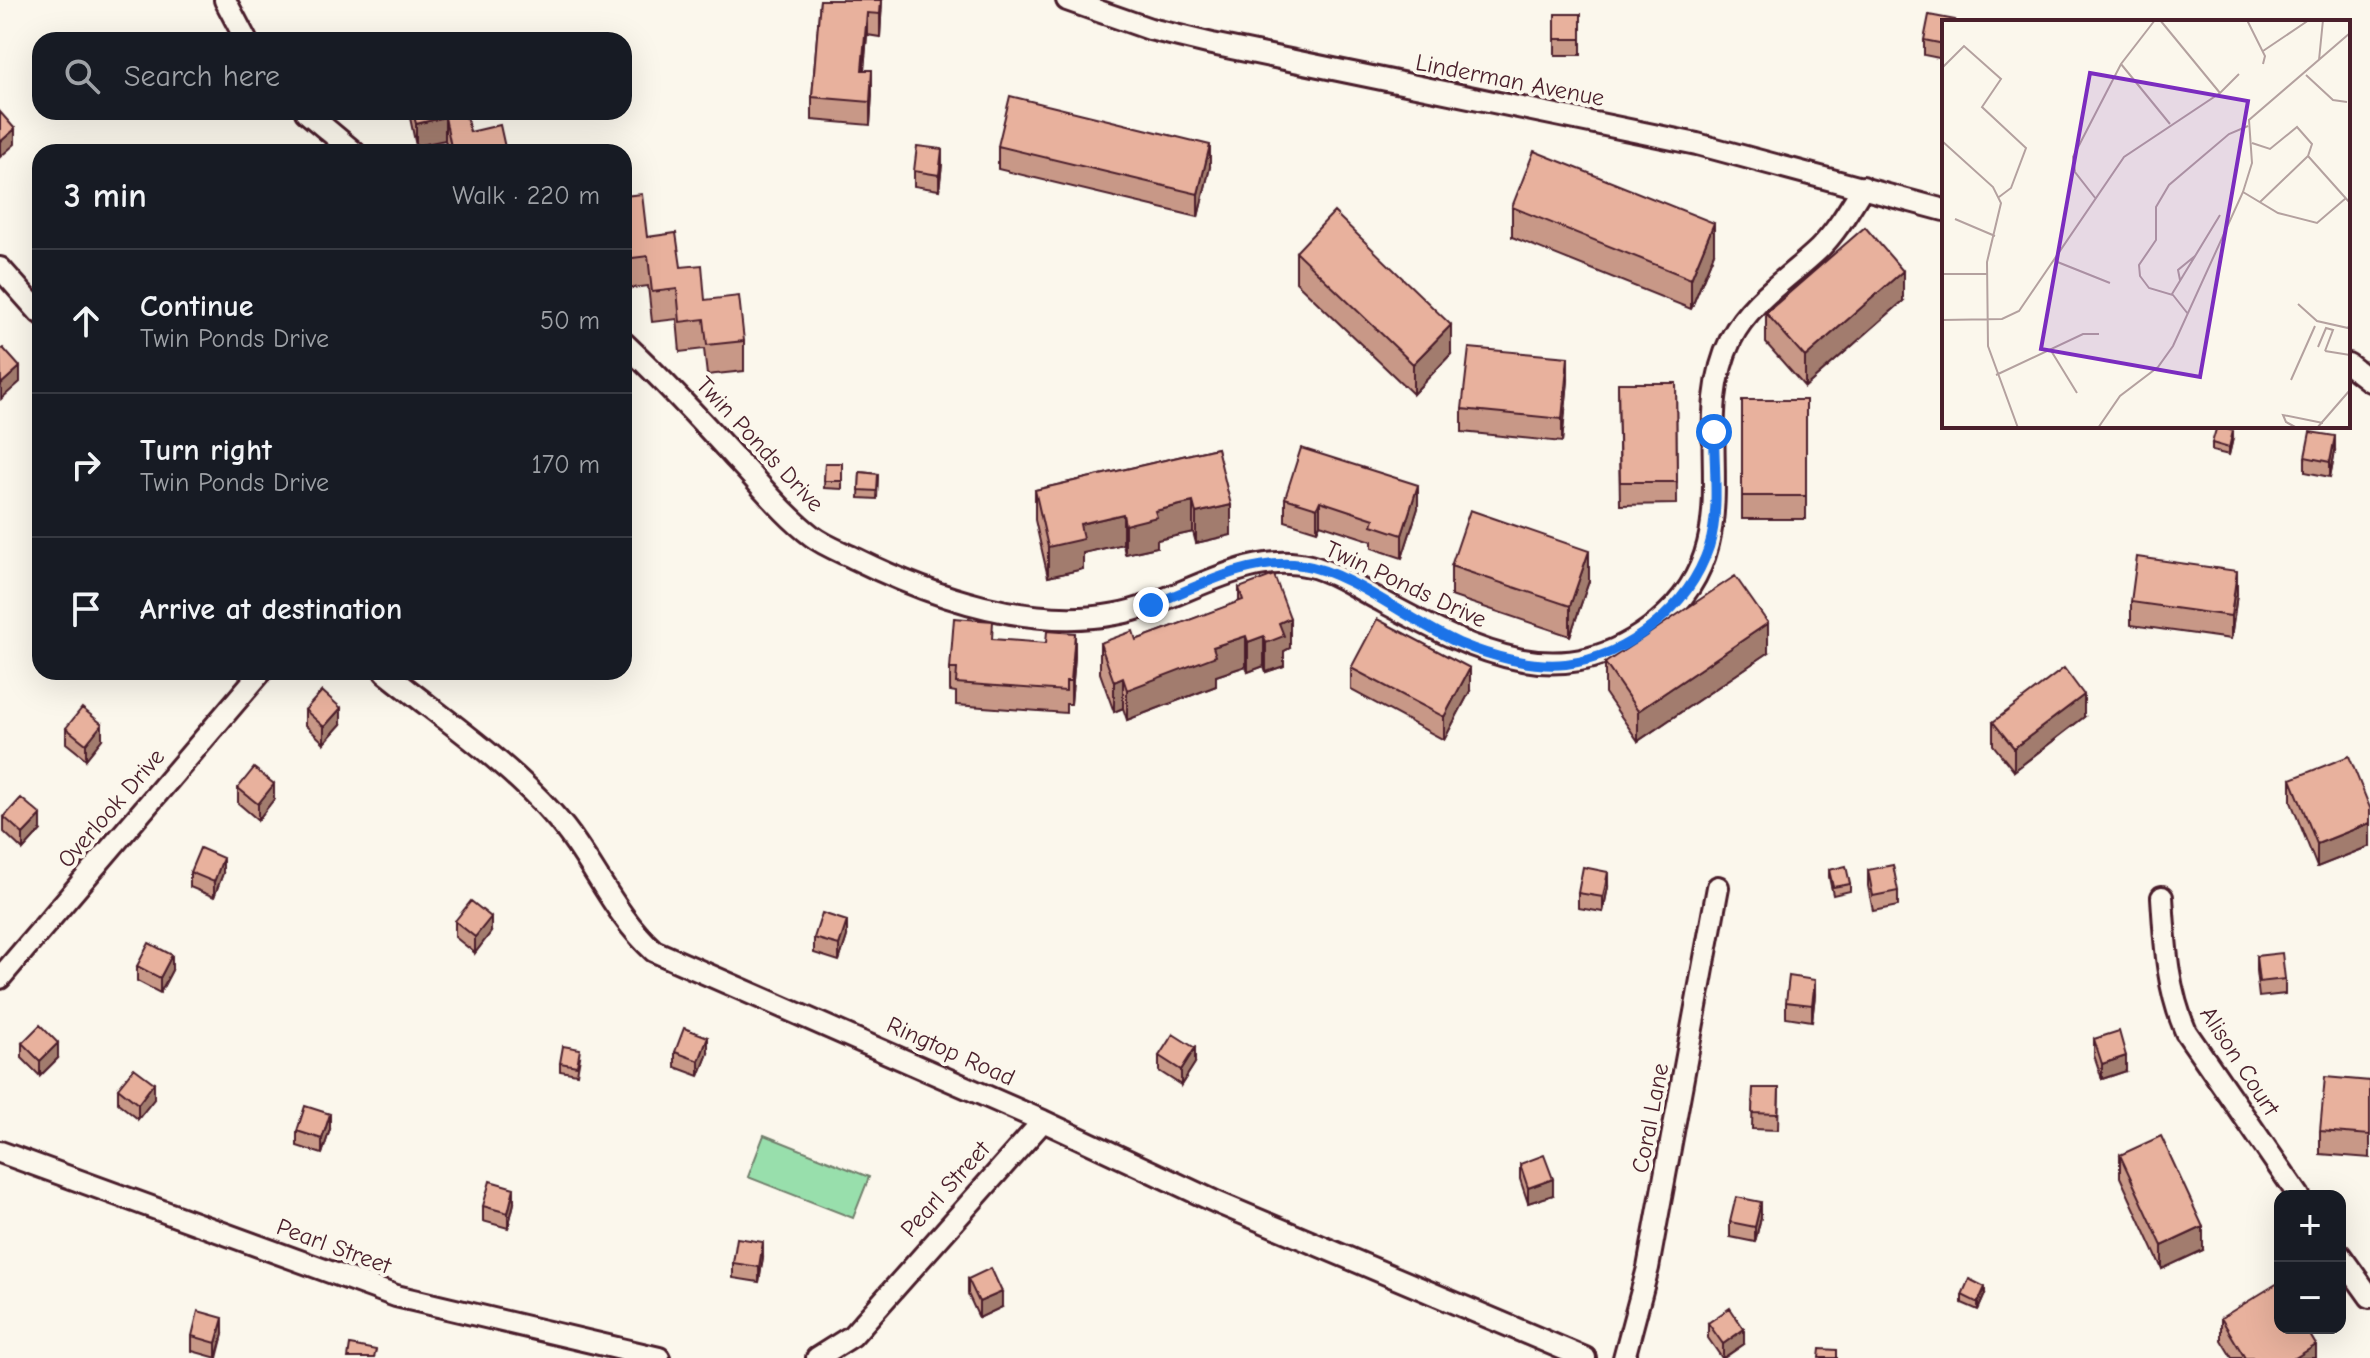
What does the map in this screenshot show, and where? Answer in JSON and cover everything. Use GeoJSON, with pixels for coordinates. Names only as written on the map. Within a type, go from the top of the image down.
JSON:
{"type":"FeatureCollection","features":[{"type":"Feature","properties":{"kind":"street"},"geometry":{"type":"LineString","coordinates":[[225,0],[242,32]]}},
{"type":"Feature","properties":{"kind":"street","name":"Linderman Avenue"},"geometry":{"type":"LineString","coordinates":[[1067,0],[1150,29],[1212,44],[1697,144],[1942,209]]}},
{"type":"Feature","properties":{"kind":"street"},"geometry":{"type":"LineString","coordinates":[[316,120],[344,144]]}},
{"type":"Feature","properties":{"kind":"street","name":"Twin Ponds Drive"},"geometry":{"type":"LineString","coordinates":[[632,350],[671,387],[791,518],[816,539],[892,577],[961,601],[1018,613],[1085,617],[1116,614],[1151,605],[1236,571],[1296,564],[1312,566],[1460,643],[1532,664],[1564,664],[1594,658],[1622,645],[1657,623],[1687,592],[1709,548],[1714,522],[1714,432],[1721,366],[1731,339],[1769,293],[1823,246],[1863,187]]}},
{"type":"Feature","properties":{"kind":"street"},"geometry":{"type":"LineString","coordinates":[[0,268],[32,304]]}},
{"type":"Feature","properties":{"kind":"street"},"geometry":{"type":"LineString","coordinates":[[2350,366],[2370,381]]}},
{"type":"Feature","properties":{"kind":"street","name":"Overlook Drive"},"geometry":{"type":"LineString","coordinates":[[0,978],[254,680]]}},
{"type":"Feature","properties":{"kind":"street","name":"Ringtop Road"},"geometry":{"type":"LineString","coordinates":[[395,680],[471,740],[553,813],[591,864],[618,910],[654,951],[1043,1121],[1216,1202],[1585,1358]]}},
{"type":"Feature","properties":{"kind":"street","name":"Coral Lane"},"geometry":{"type":"LineString","coordinates":[[1624,1358],[1648,1268],[1718,887]]}},
{"type":"Feature","properties":{"kind":"street","name":"Alison Court"},"geometry":{"type":"LineString","coordinates":[[2162,897],[2168,976],[2174,1003],[2186,1032],[2295,1190]]}},
{"type":"Feature","properties":{"kind":"street","name":"Pearl Street"},"geometry":{"type":"LineString","coordinates":[[817,1358],[852,1336],[1043,1121]]}},
{"type":"Feature","properties":{"kind":"street","name":"Pearl Street"},"geometry":{"type":"LineString","coordinates":[[0,1152],[396,1296],[659,1358]]}},
{"type":"Feature","properties":{"kind":"street"},"geometry":{"type":"LineString","coordinates":[[2346,1262],[2368,1288]]}},
{"type":"Feature","properties":{"kind":"green space"},"geometry":{"type":"Polygon","coordinates":[[[764,1135],[869,1177],[853,1218],[748,1177],[764,1135]]]}},
{"type":"Feature","properties":{"kind":"building"},"geometry":{"type":"Polygon","coordinates":[[[820,0],[881,0],[880,14],[867,13],[862,70],[872,70],[870,102],[812,97],[820,0]]]}},
{"type":"Feature","properties":{"kind":"building"},"geometry":{"type":"Polygon","coordinates":[[[1555,14],[1581,14],[1581,39],[1555,39],[1555,14]]]}},
{"type":"Feature","properties":{"kind":"building"},"geometry":{"type":"Polygon","coordinates":[[[1929,15],[1955,20],[1942,20],[1942,44],[1924,40],[1929,15]]]}},
{"type":"Feature","properties":{"kind":"building"},"geometry":{"type":"Polygon","coordinates":[[[1010,96],[1210,145],[1198,194],[998,146],[1010,96]]]}},
{"type":"Feature","properties":{"kind":"building"},"geometry":{"type":"Polygon","coordinates":[[[0,112],[15,129],[0,142],[0,112]]]}},
{"type":"Feature","properties":{"kind":"building"},"geometry":{"type":"Polygon","coordinates":[[[446,120],[467,120],[470,132],[500,125],[504,144],[450,144],[446,120]]]}},
{"type":"Feature","properties":{"kind":"building"},"geometry":{"type":"Polygon","coordinates":[[[917,146],[942,149],[939,175],[914,171],[917,146]]]}},
{"type":"Feature","properties":{"kind":"building"},"geometry":{"type":"Polygon","coordinates":[[[1534,151],[1714,223],[1691,279],[1512,207],[1534,151]]]}},
{"type":"Feature","properties":{"kind":"building"},"geometry":{"type":"Polygon","coordinates":[[[642,194],[647,237],[676,233],[681,267],[702,265],[705,300],[739,296],[744,341],[707,345],[704,319],[680,322],[677,289],[652,292],[648,256],[632,258],[632,195],[642,194]]]}},
{"type":"Feature","properties":{"kind":"building"},"geometry":{"type":"Polygon","coordinates":[[[1334,212],[1451,325],[1413,364],[1296,252],[1334,212]]]}},
{"type":"Feature","properties":{"kind":"building"},"geometry":{"type":"Polygon","coordinates":[[[1865,227],[1903,271],[1805,357],[1766,313],[1865,227]]]}},
{"type":"Feature","properties":{"kind":"building"},"geometry":{"type":"Polygon","coordinates":[[[3,348],[20,367],[1,384],[0,350],[3,348]]]}},
{"type":"Feature","properties":{"kind":"building"},"geometry":{"type":"Polygon","coordinates":[[[1469,348],[1568,357],[1562,419],[1462,409],[1469,348]]]}},
{"type":"Feature","properties":{"kind":"building"},"geometry":{"type":"Polygon","coordinates":[[[1618,383],[1676,383],[1677,482],[1620,482],[1618,383]]]}},
{"type":"Feature","properties":{"kind":"building"},"geometry":{"type":"Polygon","coordinates":[[[1742,400],[1806,400],[1806,496],[1742,496],[1742,400]]]}},
{"type":"Feature","properties":{"kind":"building"},"geometry":{"type":"Polygon","coordinates":[[[2216,428],[2233,431],[2229,448],[2212,443],[2216,428]]]}},
{"type":"Feature","properties":{"kind":"building"},"geometry":{"type":"Polygon","coordinates":[[[2310,432],[2335,436],[2330,462],[2305,457],[2310,432]]]}},
{"type":"Feature","properties":{"kind":"building"},"geometry":{"type":"Polygon","coordinates":[[[1217,448],[1231,505],[1196,513],[1193,502],[1155,511],[1157,517],[1125,525],[1123,514],[1080,524],[1083,539],[1048,547],[1035,490],[1217,448]]]}},
{"type":"Feature","properties":{"kind":"building"},"geometry":{"type":"Polygon","coordinates":[[[1301,448],[1418,485],[1402,535],[1372,525],[1374,519],[1320,501],[1317,508],[1285,498],[1301,448]]]}},
{"type":"Feature","properties":{"kind":"building"},"geometry":{"type":"Polygon","coordinates":[[[825,463],[842,463],[842,481],[824,481],[825,463]]]}},
{"type":"Feature","properties":{"kind":"building"},"geometry":{"type":"Polygon","coordinates":[[[860,472],[878,474],[877,491],[859,490],[860,472]]]}},
{"type":"Feature","properties":{"kind":"building"},"geometry":{"type":"Polygon","coordinates":[[[1470,510],[1589,551],[1570,606],[1451,566],[1470,510]]]}},
{"type":"Feature","properties":{"kind":"building"},"geometry":{"type":"Polygon","coordinates":[[[2137,557],[2237,571],[2231,616],[2131,602],[2137,557]]]}},
{"type":"Feature","properties":{"kind":"building"},"geometry":{"type":"Polygon","coordinates":[[[1274,575],[1290,618],[1279,623],[1284,636],[1266,643],[1264,636],[1248,642],[1246,636],[1213,647],[1216,656],[1127,690],[1123,678],[1114,682],[1100,643],[1133,631],[1136,640],[1243,600],[1239,588],[1274,575]]]}},
{"type":"Feature","properties":{"kind":"building"},"geometry":{"type":"Polygon","coordinates":[[[1735,576],[1768,623],[1638,711],[1605,663],[1735,576]]]}},
{"type":"Feature","properties":{"kind":"building"},"geometry":{"type":"Polygon","coordinates":[[[954,618],[993,621],[992,639],[1046,643],[1047,631],[1075,633],[1071,681],[1066,681],[1066,691],[956,683],[957,669],[950,669],[954,618]]]}},
{"type":"Feature","properties":{"kind":"building"},"geometry":{"type":"Polygon","coordinates":[[[1377,619],[1470,668],[1444,717],[1351,668],[1377,619]]]}},
{"type":"Feature","properties":{"kind":"building"},"geometry":{"type":"Polygon","coordinates":[[[2064,668],[2084,695],[2014,748],[1993,722],[2064,668]]]}},
{"type":"Feature","properties":{"kind":"building"},"geometry":{"type":"Polygon","coordinates":[[[322,691],[341,708],[324,727],[305,710],[322,691]]]}},
{"type":"Feature","properties":{"kind":"building"},"geometry":{"type":"Polygon","coordinates":[[[82,708],[102,724],[86,744],[66,728],[82,708]]]}},
{"type":"Feature","properties":{"kind":"building"},"geometry":{"type":"Polygon","coordinates":[[[2349,756],[2370,808],[2370,823],[2317,844],[2291,779],[2349,756]]]}},
{"type":"Feature","properties":{"kind":"building"},"geometry":{"type":"Polygon","coordinates":[[[254,768],[274,784],[258,804],[238,788],[254,768]]]}},
{"type":"Feature","properties":{"kind":"building"},"geometry":{"type":"Polygon","coordinates":[[[21,798],[41,815],[23,834],[4,817],[21,798]]]}},
{"type":"Feature","properties":{"kind":"building"},"geometry":{"type":"Polygon","coordinates":[[[200,848],[223,858],[214,882],[190,872],[200,848]]]}},
{"type":"Feature","properties":{"kind":"building"},"geometry":{"type":"Polygon","coordinates":[[[1893,865],[1898,891],[1873,896],[1868,870],[1893,865]]]}},
{"type":"Feature","properties":{"kind":"building"},"geometry":{"type":"Polygon","coordinates":[[[1846,866],[1850,884],[1833,887],[1829,870],[1846,866]]]}},
{"type":"Feature","properties":{"kind":"building"},"geometry":{"type":"Polygon","coordinates":[[[1583,867],[1608,872],[1603,897],[1578,893],[1583,867]]]}},
{"type":"Feature","properties":{"kind":"building"},"geometry":{"type":"Polygon","coordinates":[[[471,901],[491,917],[475,937],[455,921],[471,901]]]}},
{"type":"Feature","properties":{"kind":"building"},"geometry":{"type":"Polygon","coordinates":[[[822,913],[847,921],[839,945],[814,938],[822,913]]]}},
{"type":"Feature","properties":{"kind":"building"},"geometry":{"type":"Polygon","coordinates":[[[149,943],[172,955],[160,978],[137,966],[149,943]]]}},
{"type":"Feature","properties":{"kind":"building"},"geometry":{"type":"Polygon","coordinates":[[[2282,953],[2285,979],[2259,982],[2256,956],[2282,953]]]}},
{"type":"Feature","properties":{"kind":"building"},"geometry":{"type":"Polygon","coordinates":[[[1789,976],[1815,980],[1812,1005],[1786,1002],[1789,976]]]}},
{"type":"Feature","properties":{"kind":"building"},"geometry":{"type":"Polygon","coordinates":[[[40,1025],[58,1043],[40,1061],[22,1043],[40,1025]]]}},
{"type":"Feature","properties":{"kind":"building"},"geometry":{"type":"Polygon","coordinates":[[[684,1028],[708,1037],[699,1061],[675,1052],[684,1028]]]}},
{"type":"Feature","properties":{"kind":"building"},"geometry":{"type":"Polygon","coordinates":[[[2119,1031],[2126,1056],[2102,1064],[2094,1039],[2119,1031]]]}},
{"type":"Feature","properties":{"kind":"building"},"geometry":{"type":"Polygon","coordinates":[[[1173,1034],[1195,1048],[1181,1070],[1159,1056],[1173,1034]]]}},
{"type":"Feature","properties":{"kind":"building"},"geometry":{"type":"Polygon","coordinates":[[[563,1046],[580,1049],[577,1066],[560,1063],[563,1046]]]}},
{"type":"Feature","properties":{"kind":"building"},"geometry":{"type":"Polygon","coordinates":[[[134,1068],[154,1083],[138,1104],[118,1088],[134,1068]]]}},
{"type":"Feature","properties":{"kind":"building"},"geometry":{"type":"Polygon","coordinates":[[[2325,1077],[2370,1081],[2370,1135],[2320,1131],[2325,1077]]]}},
{"type":"Feature","properties":{"kind":"building"},"geometry":{"type":"Polygon","coordinates":[[[1753,1088],[1779,1088],[1778,1114],[1752,1113],[1753,1088]]]}},
{"type":"Feature","properties":{"kind":"building"},"geometry":{"type":"Polygon","coordinates":[[[305,1106],[330,1114],[322,1139],[297,1131],[305,1106]]]}},
{"type":"Feature","properties":{"kind":"building"},"geometry":{"type":"Polygon","coordinates":[[[2161,1136],[2203,1227],[2162,1246],[2120,1155],[2161,1136]]]}},
{"type":"Feature","properties":{"kind":"building"},"geometry":{"type":"Polygon","coordinates":[[[1544,1155],[1553,1179],[1528,1188],[1520,1164],[1544,1155]]]}},
{"type":"Feature","properties":{"kind":"building"},"geometry":{"type":"Polygon","coordinates":[[[490,1181],[514,1188],[508,1213],[483,1206],[490,1181]]]}},
{"type":"Feature","properties":{"kind":"building"},"geometry":{"type":"Polygon","coordinates":[[[1736,1197],[1761,1202],[1755,1227],[1730,1222],[1736,1197]]]}},
{"type":"Feature","properties":{"kind":"building"},"geometry":{"type":"Polygon","coordinates":[[[737,1238],[763,1242],[759,1267],[733,1263],[737,1238]]]}},
{"type":"Feature","properties":{"kind":"building"},"geometry":{"type":"Polygon","coordinates":[[[991,1268],[1002,1292],[979,1302],[968,1279],[991,1268]]]}},
{"type":"Feature","properties":{"kind":"building"},"geometry":{"type":"Polygon","coordinates":[[[1969,1279],[1985,1287],[1978,1303],[1962,1295],[1969,1279]]]}},
{"type":"Feature","properties":{"kind":"building"},"geometry":{"type":"Polygon","coordinates":[[[2274,1285],[2274,1334],[2310,1334],[2316,1345],[2295,1358],[2245,1358],[2221,1318],[2274,1285]]]}},
{"type":"Feature","properties":{"kind":"building"},"geometry":{"type":"Polygon","coordinates":[[[1730,1308],[1744,1329],[1723,1344],[1708,1323],[1730,1308]]]}},
{"type":"Feature","properties":{"kind":"building"},"geometry":{"type":"Polygon","coordinates":[[[198,1311],[223,1318],[216,1343],[192,1336],[198,1311]]]}},
{"type":"Feature","properties":{"kind":"building"},"geometry":{"type":"Polygon","coordinates":[[[350,1345],[376,1350],[374,1358],[348,1358],[350,1345]]]}},
{"type":"Feature","properties":{"kind":"building"},"geometry":{"type":"Polygon","coordinates":[[[1820,1349],[1837,1350],[1837,1358],[1819,1358],[1820,1349]]]}},
{"type":"Feature","properties":{"kind":"route"},"geometry":{"type":"LineString","coordinates":[[1151,605],[1236,571],[1296,564],[1312,566],[1460,643],[1532,664],[1564,664],[1594,658],[1657,623],[1687,592],[1709,548],[1714,522],[1714,432]]}}]}
